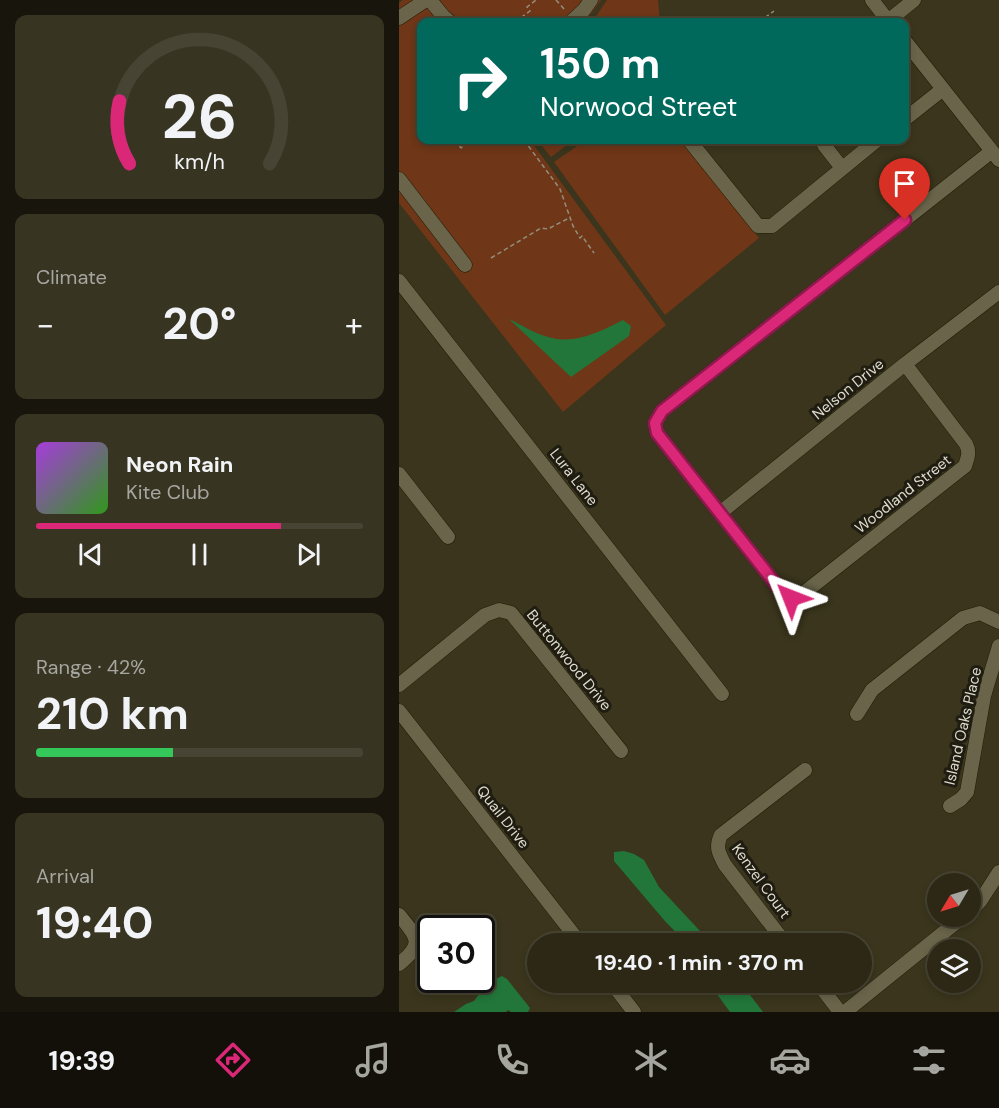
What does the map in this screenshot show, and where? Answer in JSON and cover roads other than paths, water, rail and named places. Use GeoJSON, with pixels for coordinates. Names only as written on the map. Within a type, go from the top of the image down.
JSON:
{"type":"FeatureCollection","features":[{"type":"Feature","properties":{"kind":"street"},"geometry":{"type":"LineString","coordinates":[[399,18],[428,0],[445,18]]}},
{"type":"Feature","properties":{"kind":"street"},"geometry":{"type":"LineString","coordinates":[[576,18],[591,0]]}},
{"type":"Feature","properties":{"kind":"street"},"geometry":{"type":"LineString","coordinates":[[872,0],[886,18]]}},
{"type":"Feature","properties":{"kind":"street"},"geometry":{"type":"LineString","coordinates":[[894,18],[914,0]]}},
{"type":"Feature","properties":{"kind":"street"},"geometry":{"type":"LineString","coordinates":[[720,513],[657,433],[655,423],[662,411],[995,156],[909,47]]}},
{"type":"Feature","properties":{"kind":"street"},"geometry":{"type":"LineString","coordinates":[[909,116],[943,89]]}},
{"type":"Feature","properties":{"kind":"street"},"geometry":{"type":"LineString","coordinates":[[692,144],[758,226],[772,226],[872,144]]}},
{"type":"Feature","properties":{"kind":"street"},"geometry":{"type":"LineString","coordinates":[[824,144],[841,168]]}},
{"type":"Feature","properties":{"kind":"street"},"geometry":{"type":"LineString","coordinates":[[399,179],[465,265]]}},
{"type":"Feature","properties":{"kind":"street","name":"Lura Lane"},"geometry":{"type":"LineString","coordinates":[[399,281],[722,694]]}},
{"type":"Feature","properties":{"kind":"street","name":"Nelson Drive"},"geometry":{"type":"LineString","coordinates":[[720,513],[905,364],[999,292]]}},
{"type":"Feature","properties":{"kind":"street","name":"Woodland Street"},"geometry":{"type":"LineString","coordinates":[[720,513],[782,592],[791,598],[800,596],[965,466],[969,451],[966,444],[905,364]]}},
{"type":"Feature","properties":{"kind":"street"},"geometry":{"type":"LineString","coordinates":[[399,474],[448,537]]}},
{"type":"Feature","properties":{"kind":"street","name":"Buttonwood Drive"},"geometry":{"type":"LineString","coordinates":[[399,685],[485,615],[499,610],[511,613],[621,751]]}},
{"type":"Feature","properties":{"kind":"street"},"geometry":{"type":"LineString","coordinates":[[857,714],[872,690],[963,618],[980,613],[999,622]]}},
{"type":"Feature","properties":{"kind":"street","name":"Island Oaks Place"},"geometry":{"type":"LineString","coordinates":[[950,806],[967,792],[984,696],[999,646]]}},
{"type":"Feature","properties":{"kind":"street","name":"Quail Drive"},"geometry":{"type":"LineString","coordinates":[[399,711],[572,933]]}},
{"type":"Feature","properties":{"kind":"street","name":"Kenzel Court"},"geometry":{"type":"LineString","coordinates":[[778,933],[725,865],[717,851],[717,842],[721,836],[805,770]]}},
{"type":"Feature","properties":{"kind":"street"},"geometry":{"type":"LineString","coordinates":[[981,900],[999,872]]}},
{"type":"Feature","properties":{"kind":"street"},"geometry":{"type":"LineString","coordinates":[[399,915],[414,933],[416,939],[413,949],[399,963]]}},
{"type":"Feature","properties":{"kind":"street"},"geometry":{"type":"LineString","coordinates":[[826,993],[842,1012],[950,927]]}},
{"type":"Feature","properties":{"kind":"street"},"geometry":{"type":"LineString","coordinates":[[619,993],[634,1012]]}}]}
